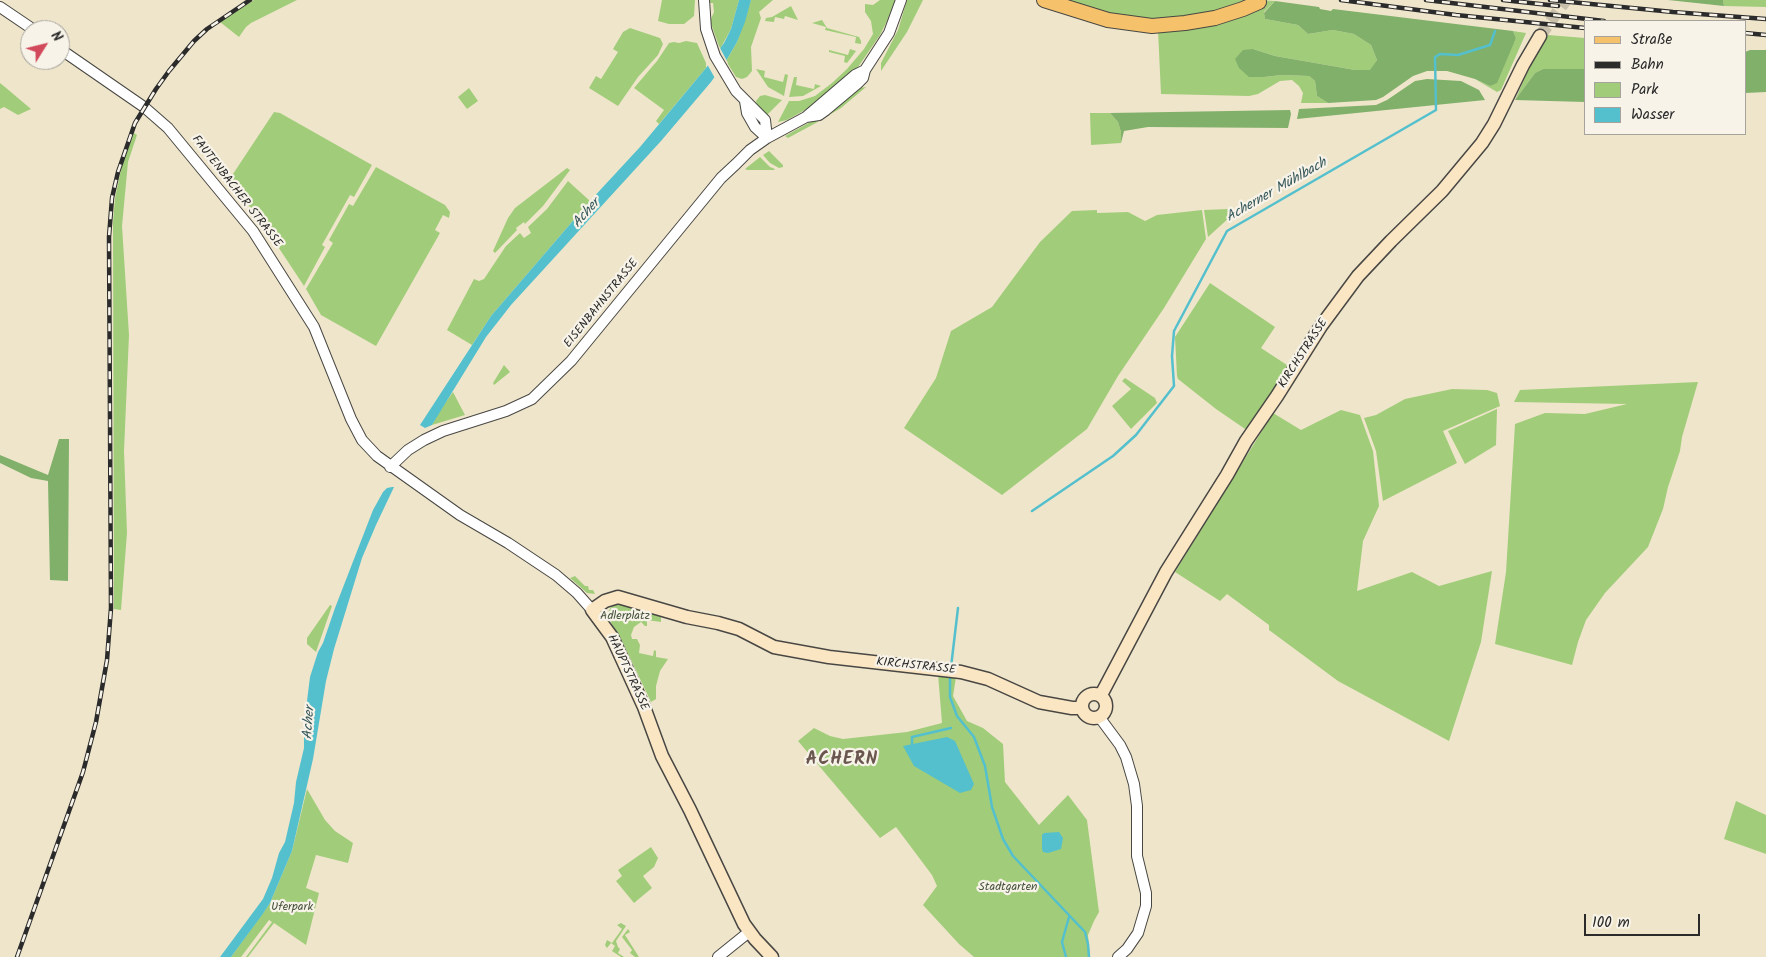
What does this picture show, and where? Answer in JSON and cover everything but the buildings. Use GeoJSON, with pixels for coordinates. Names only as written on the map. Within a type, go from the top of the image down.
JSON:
{"type":"FeatureCollection","features":[{"type":"Feature","properties":{"kind":"main road"},"geometry":{"type":"LineString","coordinates":[[1044,0],[1108,20],[1152,26],[1215,18],[1259,2]]}},
{"type":"Feature","properties":{"kind":"main road","name":"KIRCHSTRASSE"},"geometry":{"type":"LineString","coordinates":[[1101,696],[1166,572],[1246,441],[1321,326],[1358,276],[1442,191],[1482,143],[1508,99],[1523,65],[1540,36]]}},
{"type":"Feature","properties":{"kind":"main road","name":"KIRCHSTRASSE"},"geometry":{"type":"LineString","coordinates":[[592,610],[605,601],[618,597],[687,617],[718,622],[774,646],[796,652],[875,663],[958,671],[988,679],[1039,702],[1082,708]]}},
{"type":"Feature","properties":{"kind":"main road","name":"HAUPTSTRASSE"},"geometry":{"type":"LineString","coordinates":[[592,610],[612,637],[644,707],[665,762],[749,932],[772,957]]}},
{"type":"Feature","properties":{"kind":"main road"},"geometry":{"type":"LineString","coordinates":[[1089,695],[1101,696],[1105,700],[1107,707],[1105,713],[1100,718],[1093,719],[1087,716],[1082,708],[1084,699],[1089,695]]}},
{"type":"Feature","properties":{"kind":"street"},"geometry":{"type":"LineString","coordinates":[[704,0],[705,21],[715,56],[736,91],[755,109],[766,123],[767,138]]}},
{"type":"Feature","properties":{"kind":"street","name":"EISENBAHNSTRASSE"},"geometry":{"type":"LineString","coordinates":[[390,467],[408,450],[424,440],[443,431],[521,405],[532,399],[571,361],[721,178],[750,150],[767,138],[806,118],[855,75],[865,70],[889,33],[901,0]]}},
{"type":"Feature","properties":{"kind":"street"},"geometry":{"type":"LineString","coordinates":[[0,7],[20,21]]}},
{"type":"Feature","properties":{"kind":"street","name":"FAUTENBACHER STRASSE"},"geometry":{"type":"LineString","coordinates":[[70,56],[144,107],[168,128],[253,231],[314,327],[355,427],[369,448],[390,467]]}},
{"type":"Feature","properties":{"kind":"street","name":"HAUPTSTRASSE"},"geometry":{"type":"LineString","coordinates":[[390,467],[460,515],[508,543],[556,575],[577,593],[592,610]]}},
{"type":"Feature","properties":{"kind":"street"},"geometry":{"type":"LineString","coordinates":[[1100,718],[1123,751],[1134,784],[1137,806],[1137,856],[1146,893],[1144,914],[1138,933],[1134,941],[1118,957]]}},
{"type":"Feature","properties":{"kind":"street"},"geometry":{"type":"LineString","coordinates":[[718,957],[749,932]]}},
{"type":"Feature","properties":{"kind":"green space"},"geometry":{"type":"Polygon","coordinates":[[[254,0],[297,0],[251,23],[239,37],[220,22],[254,0]]]}},
{"type":"Feature","properties":{"kind":"green space"},"geometry":{"type":"Polygon","coordinates":[[[662,0],[695,0],[694,16],[684,24],[669,24],[658,21],[662,0]]]}},
{"type":"Feature","properties":{"kind":"green space"},"geometry":{"type":"Polygon","coordinates":[[[709,0],[739,0],[731,29],[720,49],[710,21],[714,12],[713,3],[709,3],[709,0]]]}},
{"type":"Feature","properties":{"kind":"green space"},"geometry":{"type":"Polygon","coordinates":[[[751,0],[773,0],[759,12],[761,18],[751,47],[752,71],[747,77],[742,79],[736,77],[726,61],[737,42],[751,0]]]}},
{"type":"Feature","properties":{"kind":"green space"},"geometry":{"type":"Polygon","coordinates":[[[880,0],[895,0],[880,35],[856,70],[814,105],[787,120],[778,122],[789,101],[799,101],[815,96],[847,69],[864,49],[873,34],[871,21],[865,12],[865,4],[873,5],[880,0]]]}},
{"type":"Feature","properties":{"kind":"green space"},"geometry":{"type":"Polygon","coordinates":[[[907,0],[923,0],[907,32],[881,71],[881,63],[898,30],[907,0]]]}},
{"type":"Feature","properties":{"kind":"green space"},"geometry":{"type":"Polygon","coordinates":[[[1058,0],[1246,0],[1211,12],[1156,21],[1108,16],[1058,0]]]}},
{"type":"Feature","properties":{"kind":"green space"},"geometry":{"type":"Polygon","coordinates":[[[1256,0],[1275,1],[1264,12],[1265,19],[1298,25],[1308,34],[1333,30],[1354,34],[1371,45],[1377,60],[1371,70],[1355,70],[1275,56],[1253,49],[1264,77],[1282,75],[1309,76],[1315,81],[1317,96],[1328,103],[1301,103],[1303,93],[1292,80],[1280,81],[1258,94],[1249,96],[1161,94],[1158,30],[1243,16],[1266,7],[1256,0]]]}},
{"type":"Feature","properties":{"kind":"green space"},"geometry":{"type":"Polygon","coordinates":[[[1668,0],[1723,0],[1724,6],[1668,0]]]}},
{"type":"Feature","properties":{"kind":"green space"},"geometry":{"type":"Polygon","coordinates":[[[1723,0],[1766,0],[1766,7],[1724,6],[1723,0]]]}},
{"type":"Feature","properties":{"kind":"green space"},"geometry":{"type":"Polygon","coordinates":[[[1275,1],[1319,7],[1320,9],[1331,11],[1333,9],[1513,31],[1516,38],[1497,83],[1490,86],[1475,79],[1447,71],[1427,71],[1413,76],[1376,100],[1328,103],[1317,96],[1315,81],[1309,76],[1249,77],[1239,68],[1235,59],[1243,50],[1253,49],[1275,56],[1355,70],[1370,70],[1377,60],[1371,45],[1354,34],[1333,30],[1308,34],[1298,25],[1265,19],[1264,13],[1275,1]]]}},
{"type":"Feature","properties":{"kind":"green space"},"geometry":{"type":"Polygon","coordinates":[[[791,6],[798,20],[785,16],[784,19],[775,17],[774,22],[765,21],[766,18],[772,17],[791,6]]]}},
{"type":"Feature","properties":{"kind":"green space"},"geometry":{"type":"Polygon","coordinates":[[[822,20],[827,28],[859,37],[861,44],[855,43],[856,37],[825,30],[826,27],[812,23],[822,20]]]}},
{"type":"Feature","properties":{"kind":"green space"},"geometry":{"type":"Polygon","coordinates":[[[630,28],[660,38],[663,44],[658,55],[638,77],[618,106],[589,88],[596,76],[601,79],[618,52],[613,49],[623,32],[630,28]]]}},
{"type":"Feature","properties":{"kind":"green space"},"geometry":{"type":"Polygon","coordinates":[[[1513,31],[1526,33],[1501,90],[1497,92],[1475,79],[1490,86],[1516,38],[1513,31]]]}},
{"type":"Feature","properties":{"kind":"green space"},"geometry":{"type":"Polygon","coordinates":[[[1548,35],[1584,38],[1584,69],[1543,69],[1535,73],[1515,100],[1531,64],[1548,35]]]}},
{"type":"Feature","properties":{"kind":"green space"},"geometry":{"type":"Polygon","coordinates":[[[686,41],[697,43],[706,63],[706,68],[659,124],[656,121],[664,110],[634,88],[657,61],[669,43],[686,41]]]}},
{"type":"Feature","properties":{"kind":"green space"},"geometry":{"type":"Polygon","coordinates":[[[850,49],[856,51],[847,63],[844,62],[845,56],[829,52],[829,50],[848,55],[850,49]]]}},
{"type":"Feature","properties":{"kind":"green space"},"geometry":{"type":"Polygon","coordinates":[[[1766,50],[1766,92],[1746,93],[1746,52],[1766,50]]]}},
{"type":"Feature","properties":{"kind":"green space"},"geometry":{"type":"Polygon","coordinates":[[[756,69],[765,71],[764,77],[783,82],[785,74],[788,75],[784,96],[768,87],[756,69]]]}},
{"type":"Feature","properties":{"kind":"green space"},"geometry":{"type":"Polygon","coordinates":[[[1543,69],[1584,69],[1584,102],[1515,100],[1535,73],[1543,69]]]}},
{"type":"Feature","properties":{"kind":"green space"},"geometry":{"type":"Polygon","coordinates":[[[794,77],[797,77],[796,85],[814,89],[815,84],[821,86],[803,96],[789,97],[794,77]]]}},
{"type":"Feature","properties":{"kind":"green space"},"geometry":{"type":"Polygon","coordinates":[[[1427,79],[1461,81],[1479,90],[1485,100],[1297,119],[1299,109],[1376,105],[1387,100],[1415,81],[1427,79]]]}},
{"type":"Feature","properties":{"kind":"green space"},"geometry":{"type":"Polygon","coordinates":[[[0,83],[31,109],[18,115],[4,107],[0,109],[0,83]]]}},
{"type":"Feature","properties":{"kind":"green space"},"geometry":{"type":"Polygon","coordinates":[[[866,87],[841,108],[788,138],[785,136],[823,115],[858,88],[866,87]]]}},
{"type":"Feature","properties":{"kind":"green space"},"geometry":{"type":"Polygon","coordinates":[[[469,88],[478,101],[467,109],[458,97],[469,88]]]}},
{"type":"Feature","properties":{"kind":"green space"},"geometry":{"type":"Polygon","coordinates":[[[765,95],[782,100],[766,116],[757,106],[756,101],[760,96],[765,95]]]}},
{"type":"Feature","properties":{"kind":"green space"},"geometry":{"type":"Polygon","coordinates":[[[1290,110],[1288,128],[1148,127],[1124,131],[1121,143],[1121,132],[1118,122],[1110,113],[1290,110]]]}},
{"type":"Feature","properties":{"kind":"green space"},"geometry":{"type":"Polygon","coordinates":[[[274,112],[280,113],[372,165],[354,197],[350,195],[322,245],[325,247],[304,286],[263,224],[230,181],[274,112]]]}},
{"type":"Feature","properties":{"kind":"green space"},"geometry":{"type":"Polygon","coordinates":[[[1090,113],[1110,113],[1118,122],[1121,132],[1121,143],[1091,145],[1090,113]]]}},
{"type":"Feature","properties":{"kind":"green space"},"geometry":{"type":"Polygon","coordinates":[[[134,133],[137,135],[128,162],[122,226],[129,335],[124,451],[127,533],[121,610],[114,609],[113,222],[115,198],[122,165],[134,133]]]}},
{"type":"Feature","properties":{"kind":"green space"},"geometry":{"type":"Polygon","coordinates":[[[769,151],[783,167],[779,168],[770,163],[763,155],[769,151]]]}},
{"type":"Feature","properties":{"kind":"green space"},"geometry":{"type":"Polygon","coordinates":[[[760,157],[770,167],[775,169],[745,169],[760,157]]]}},
{"type":"Feature","properties":{"kind":"green space"},"geometry":{"type":"Polygon","coordinates":[[[376,167],[445,205],[450,212],[449,218],[443,215],[435,230],[440,233],[376,346],[321,315],[306,289],[333,243],[329,240],[349,204],[353,206],[376,167]]]}},
{"type":"Feature","properties":{"kind":"green space"},"geometry":{"type":"Polygon","coordinates":[[[567,168],[570,170],[543,206],[525,224],[524,222],[516,228],[517,230],[495,253],[493,251],[508,218],[515,208],[567,168]]]}},
{"type":"Feature","properties":{"kind":"green space"},"geometry":{"type":"Polygon","coordinates":[[[568,181],[590,201],[491,316],[472,345],[447,330],[474,279],[479,281],[484,279],[506,246],[520,233],[524,238],[531,233],[528,227],[547,209],[568,181]]]}},
{"type":"Feature","properties":{"kind":"green space"},"geometry":{"type":"Polygon","coordinates":[[[1228,209],[1230,217],[1208,237],[1204,210],[1228,209]]]}},
{"type":"Feature","properties":{"kind":"green space"},"geometry":{"type":"Polygon","coordinates":[[[1097,210],[1097,213],[1128,212],[1145,221],[1157,215],[1202,210],[1206,239],[1164,308],[1118,376],[1087,429],[1002,495],[904,428],[936,378],[951,331],[992,307],[1040,242],[1072,211],[1097,210]]]}},
{"type":"Feature","properties":{"kind":"green space"},"geometry":{"type":"Polygon","coordinates":[[[1210,283],[1275,327],[1261,348],[1290,367],[1248,431],[1216,409],[1178,379],[1177,376],[1175,337],[1210,283]]]}},
{"type":"Feature","properties":{"kind":"green space"},"geometry":{"type":"Polygon","coordinates":[[[504,365],[510,372],[494,385],[493,383],[504,365]]]}},
{"type":"Feature","properties":{"kind":"green space"},"geometry":{"type":"Polygon","coordinates":[[[1125,378],[1155,398],[1157,403],[1131,429],[1112,406],[1131,389],[1122,381],[1125,378]]]}},
{"type":"Feature","properties":{"kind":"green space"},"geometry":{"type":"Polygon","coordinates":[[[1698,382],[1663,509],[1648,547],[1605,593],[1586,620],[1572,665],[1495,644],[1506,572],[1515,424],[1545,413],[1585,414],[1627,404],[1514,402],[1520,390],[1698,382]]]}},
{"type":"Feature","properties":{"kind":"green space"},"geometry":{"type":"Polygon","coordinates":[[[1452,389],[1487,390],[1497,393],[1500,406],[1443,431],[1457,463],[1383,501],[1376,451],[1364,418],[1376,415],[1405,399],[1452,389]]]}},
{"type":"Feature","properties":{"kind":"green space"},"geometry":{"type":"Polygon","coordinates":[[[453,392],[465,415],[432,425],[440,410],[453,392]]]}},
{"type":"Feature","properties":{"kind":"green space"},"geometry":{"type":"Polygon","coordinates":[[[1497,409],[1496,445],[1465,464],[1448,431],[1497,409]]]}},
{"type":"Feature","properties":{"kind":"green space"},"geometry":{"type":"Polygon","coordinates":[[[1341,410],[1360,415],[1373,451],[1379,506],[1363,541],[1357,591],[1412,572],[1439,586],[1492,571],[1481,642],[1449,741],[1338,681],[1269,630],[1269,625],[1227,594],[1220,601],[1175,572],[1273,413],[1301,430],[1341,410]]]}},
{"type":"Feature","properties":{"kind":"green space"},"geometry":{"type":"Polygon","coordinates":[[[59,439],[69,439],[68,581],[50,580],[48,481],[31,478],[0,463],[0,455],[48,475],[59,439]]]}},
{"type":"Feature","properties":{"kind":"green space"},"geometry":{"type":"Polygon","coordinates":[[[575,576],[585,586],[588,586],[589,590],[593,590],[595,594],[587,593],[570,578],[575,576]]]}},
{"type":"Feature","properties":{"kind":"green space","name":"Adlerplatz"},"geometry":{"type":"Polygon","coordinates":[[[618,603],[661,617],[661,622],[647,620],[647,626],[641,622],[634,627],[631,635],[632,639],[637,639],[640,645],[639,653],[653,656],[654,650],[656,651],[656,657],[668,659],[660,671],[656,686],[656,699],[651,702],[607,614],[611,607],[618,603]]]}},
{"type":"Feature","properties":{"kind":"green space"},"geometry":{"type":"Polygon","coordinates":[[[330,605],[332,606],[316,652],[307,644],[307,638],[330,605]]]}},
{"type":"Feature","properties":{"kind":"green space","name":"Stadtgarten"},"geometry":{"type":"Polygon","coordinates":[[[938,674],[956,677],[953,696],[967,721],[983,728],[1003,744],[1005,782],[1039,825],[1068,795],[1087,820],[1099,912],[1088,935],[1090,957],[974,957],[959,944],[923,905],[937,886],[932,875],[896,827],[880,838],[798,741],[814,728],[830,736],[843,739],[907,732],[942,723],[938,674]]]}},
{"type":"Feature","properties":{"kind":"green space","name":"Uferpark"},"geometry":{"type":"Polygon","coordinates":[[[307,789],[325,820],[335,831],[353,843],[348,863],[316,855],[306,888],[319,893],[306,945],[274,923],[248,957],[246,957],[272,922],[269,920],[241,957],[231,957],[270,903],[292,851],[307,789]]]}},
{"type":"Feature","properties":{"kind":"green space"},"geometry":{"type":"Polygon","coordinates":[[[1736,801],[1766,815],[1766,854],[1724,839],[1736,801]]]}},
{"type":"Feature","properties":{"kind":"green space"},"geometry":{"type":"Polygon","coordinates":[[[651,847],[658,858],[654,867],[643,876],[652,888],[634,903],[616,881],[622,876],[618,870],[651,847]]]}},
{"type":"Feature","properties":{"kind":"green space"},"geometry":{"type":"Polygon","coordinates":[[[621,923],[626,926],[616,941],[620,949],[618,953],[624,957],[612,951],[615,946],[611,943],[607,948],[605,945],[607,940],[612,943],[622,929],[617,925],[621,923]]]}},
{"type":"Feature","properties":{"kind":"green space"},"geometry":{"type":"Polygon","coordinates":[[[628,929],[630,932],[625,935],[639,957],[635,957],[630,953],[632,950],[622,937],[628,929]]]}},
{"type":"Feature","properties":{"kind":"water","name":"Acher"},"geometry":{"type":"Polygon","coordinates":[[[739,0],[751,0],[745,22],[737,42],[711,82],[661,141],[511,305],[486,337],[432,425],[425,428],[420,425],[491,316],[590,201],[640,147],[706,68],[724,43],[731,29],[739,0]]]}},
{"type":"Feature","properties":{"kind":"water","name":"Acher"},"geometry":{"type":"Polygon","coordinates":[[[394,487],[362,558],[334,649],[326,681],[313,759],[292,851],[270,903],[262,915],[231,957],[220,957],[263,899],[272,878],[279,853],[285,842],[294,803],[296,782],[304,748],[304,725],[310,677],[373,510],[383,492],[387,488],[394,487]]]}},
{"type":"Feature","properties":{"kind":"water"},"geometry":{"type":"Polygon","coordinates":[[[947,737],[955,741],[974,784],[971,790],[960,793],[914,766],[903,746],[947,737]]]}},
{"type":"Feature","properties":{"kind":"water"},"geometry":{"type":"Polygon","coordinates":[[[1059,832],[1063,838],[1061,849],[1048,853],[1043,852],[1042,835],[1044,833],[1059,832]]]}},
{"type":"Feature","properties":{"kind":"pier"},"geometry":{"type":"Polygon","coordinates":[[[719,46],[728,63],[716,80],[707,64],[719,46]]]}},
{"type":"Feature","properties":{"kind":"waterway","name":"Acherner Mühlbach"},"geometry":{"type":"LineString","coordinates":[[1032,511],[1113,456],[1136,435],[1174,386],[1172,356],[1174,331],[1227,231],[1436,110],[1435,57],[1440,54],[1458,55],[1490,45],[1495,31]]}},
{"type":"Feature","properties":{"kind":"waterway","name":"Acherner Mühlbach"},"geometry":{"type":"LineString","coordinates":[[951,667],[958,608]]}},
{"type":"Feature","properties":{"kind":"waterway","name":"Acherner Mühlbach"},"geometry":{"type":"LineString","coordinates":[[950,675],[950,697],[957,716],[974,737],[985,766],[992,807],[1003,839],[1013,856],[1085,932],[1089,957]]}},
{"type":"Feature","properties":{"kind":"waterway"},"geometry":{"type":"LineString","coordinates":[[912,744],[912,737],[951,728]]}},
{"type":"Feature","properties":{"kind":"waterway"},"geometry":{"type":"LineString","coordinates":[[1066,957],[1062,942],[1069,917]]}},
{"type":"Feature","properties":{"kind":"tunnel"},"geometry":{"type":"LineString","coordinates":[[1540,36],[1566,0]]}},
{"type":"Feature","properties":{"kind":"railway"},"geometry":{"type":"LineString","coordinates":[[17,957],[83,772],[96,722],[107,660],[111,608],[109,237],[112,198],[118,172],[135,123],[169,71],[194,41],[207,29],[250,0]]}},
{"type":"Feature","properties":{"kind":"railway"},"geometry":{"type":"LineString","coordinates":[[1341,0],[1456,15],[1584,28]]}},
{"type":"Feature","properties":{"kind":"railway"},"geometry":{"type":"LineString","coordinates":[[1426,0],[1596,20]]}},
{"type":"Feature","properties":{"kind":"railway"},"geometry":{"type":"LineString","coordinates":[[1503,0],[1558,6]]}},
{"type":"Feature","properties":{"kind":"railway"},"geometry":{"type":"LineString","coordinates":[[1550,0],[1766,19]]}},
{"type":"Feature","properties":{"kind":"railway"},"geometry":{"type":"LineString","coordinates":[[1746,33],[1766,35]]}},
{"type":"Feature","properties":{"kind":"district","name":"ACHERN"},"geometry":{"type":"Point","coordinates":[842,761]}}]}
